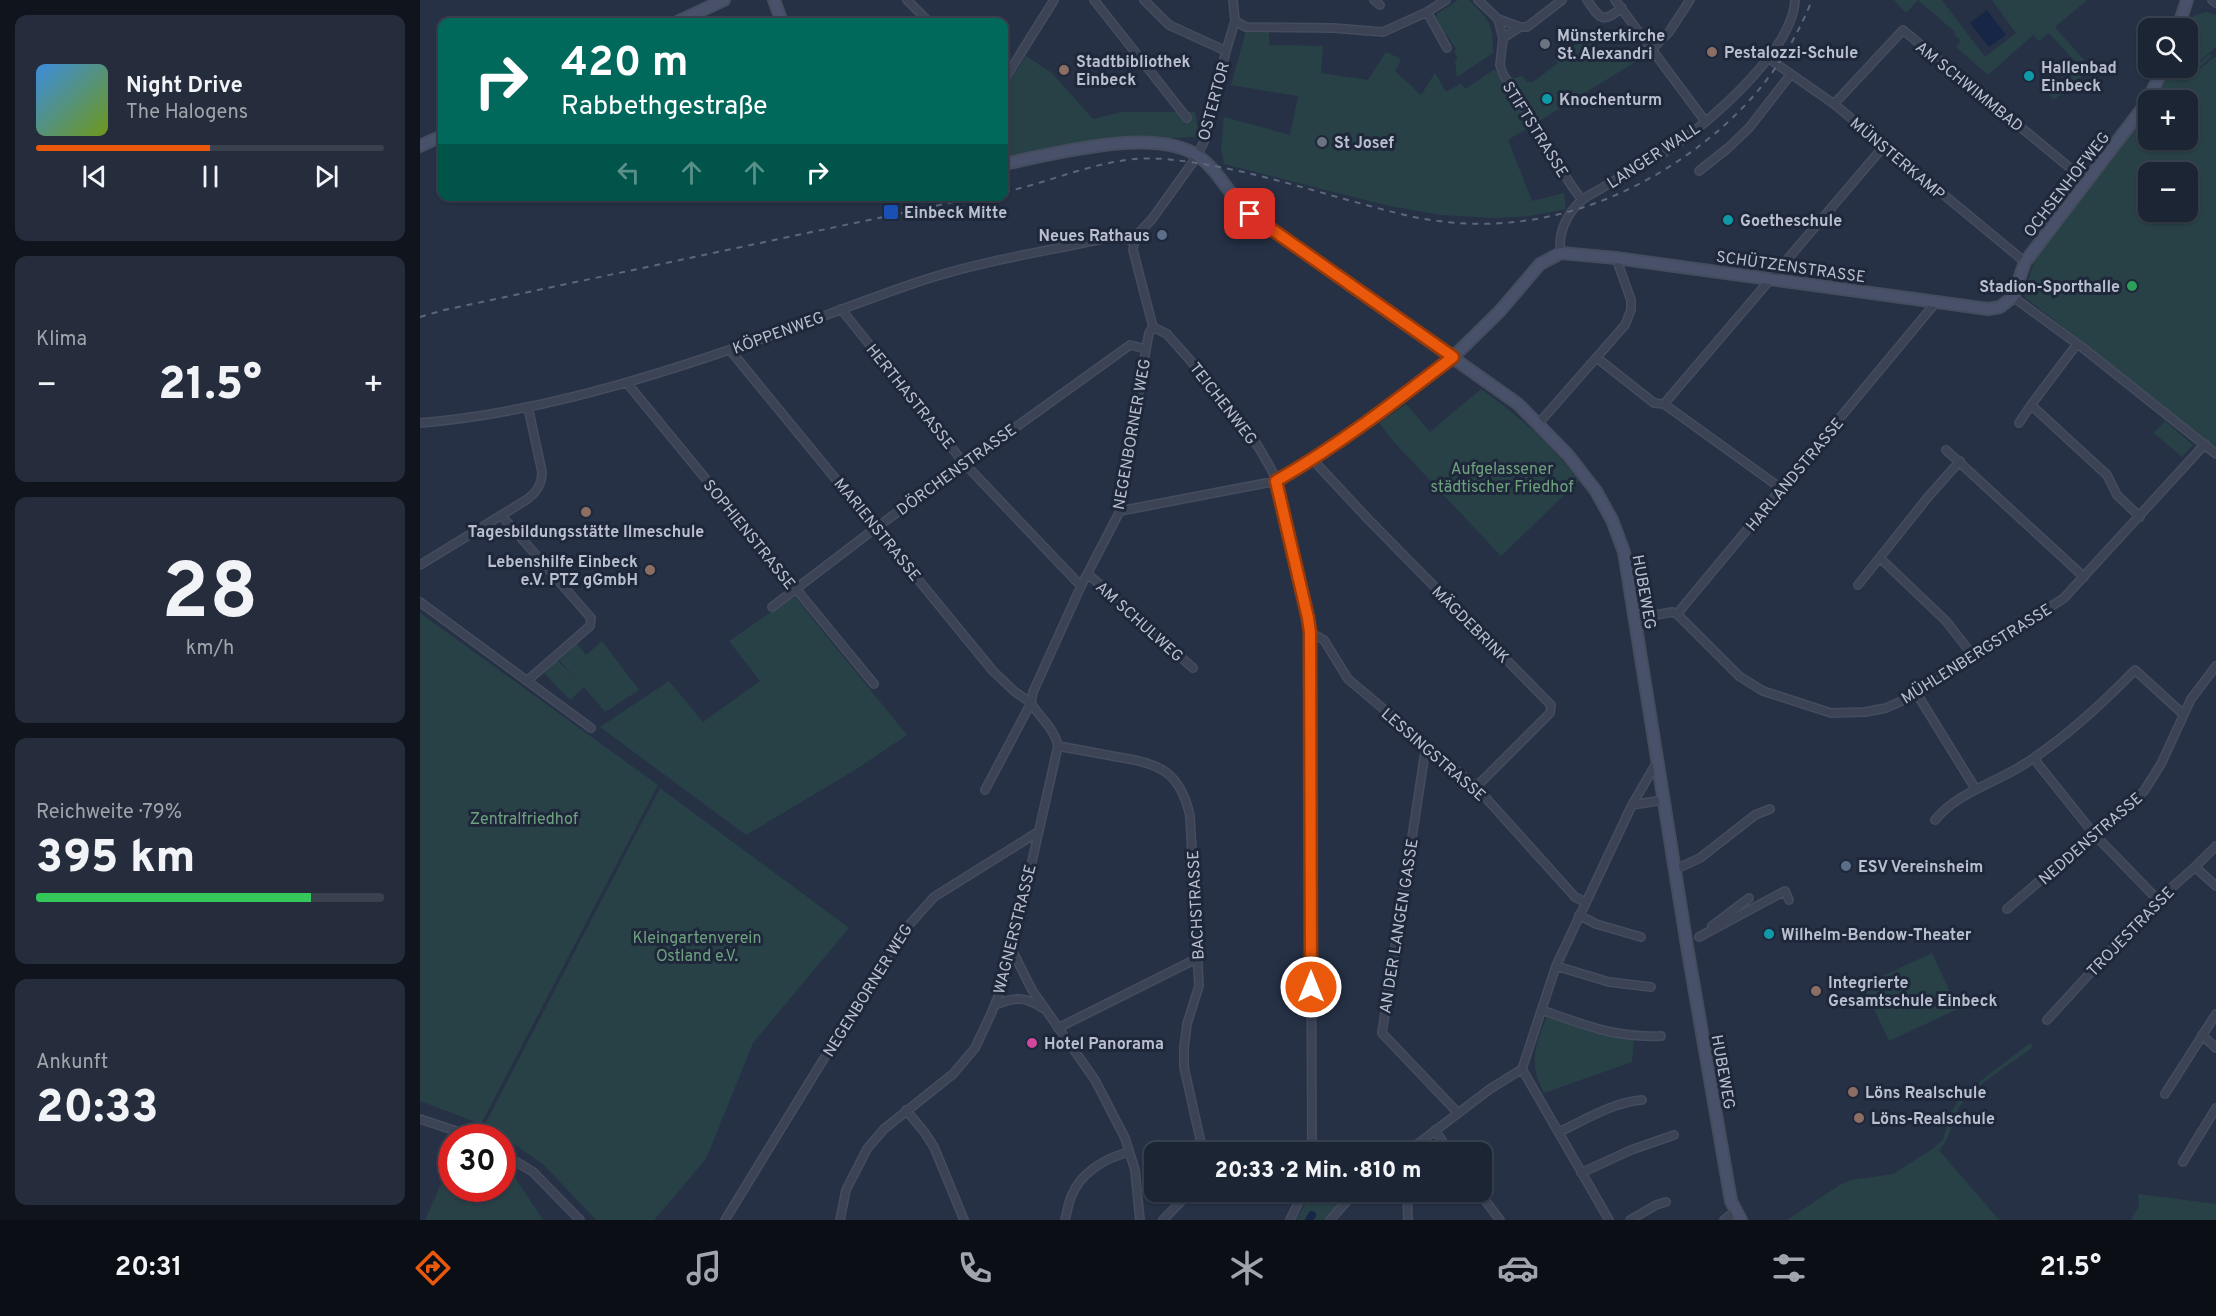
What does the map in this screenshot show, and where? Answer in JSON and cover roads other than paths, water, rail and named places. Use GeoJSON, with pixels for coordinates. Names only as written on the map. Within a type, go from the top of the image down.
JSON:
{"type":"FeatureCollection","features":[{"type":"Feature","properties":{"kind":"street"},"geometry":{"type":"LineString","coordinates":[[686,18],[724,0]]}},
{"type":"Feature","properties":{"kind":"street"},"geometry":{"type":"LineString","coordinates":[[774,0],[781,18]]}},
{"type":"Feature","properties":{"kind":"street"},"geometry":{"type":"LineString","coordinates":[[907,0],[925,18]]}},
{"type":"Feature","properties":{"kind":"street"},"geometry":{"type":"LineString","coordinates":[[1008,74],[1054,0]]}},
{"type":"Feature","properties":{"kind":"street"},"geometry":{"type":"LineString","coordinates":[[1094,0],[1187,118]]}},
{"type":"Feature","properties":{"kind":"street"},"geometry":{"type":"LineString","coordinates":[[1144,0],[1169,25],[1227,49]]}},
{"type":"Feature","properties":{"kind":"street"},"geometry":{"type":"LineString","coordinates":[[1234,0],[1235,21],[1246,27],[1333,28],[1383,32],[1446,0]]}},
{"type":"Feature","properties":{"kind":"street"},"geometry":{"type":"LineString","coordinates":[[1374,0],[1380,5]]}},
{"type":"Feature","properties":{"kind":"street"},"geometry":{"type":"LineString","coordinates":[[1478,0],[1498,19],[1520,27],[1527,27],[1562,0]]}},
{"type":"Feature","properties":{"kind":"street"},"geometry":{"type":"LineString","coordinates":[[1587,0],[1604,19],[1622,8]]}},
{"type":"Feature","properties":{"kind":"street"},"geometry":{"type":"LineString","coordinates":[[1615,0],[1706,121]]}},
{"type":"Feature","properties":{"kind":"street"},"geometry":{"type":"LineString","coordinates":[[1652,49],[1669,32],[1690,0]]}},
{"type":"Feature","properties":{"kind":"street","name":"LANGER WALL"},"geometry":{"type":"LineString","coordinates":[[1561,253],[1559,243],[1561,232],[1582,200],[1669,149],[1733,98],[1768,58],[1791,19],[1795,0]]}},
{"type":"Feature","properties":{"kind":"street"},"geometry":{"type":"LineString","coordinates":[[2181,18],[2187,0]]}},
{"type":"Feature","properties":{"kind":"street"},"geometry":{"type":"LineString","coordinates":[[2212,0],[2216,3]]}},
{"type":"Feature","properties":{"kind":"street"},"geometry":{"type":"LineString","coordinates":[[1426,12],[1448,48]]}},
{"type":"Feature","properties":{"kind":"street","name":"STIFTSTRASSE"},"geometry":{"type":"LineString","coordinates":[[1498,19],[1503,38],[1500,64],[1503,75],[1582,200]]}},
{"type":"Feature","properties":{"kind":"street","name":"OSTERTOR"},"geometry":{"type":"LineString","coordinates":[[1196,155],[1207,132],[1235,21]]}},
{"type":"Feature","properties":{"kind":"street"},"geometry":{"type":"LineString","coordinates":[[1503,38],[1520,27]]}},
{"type":"Feature","properties":{"kind":"street","name":"AM SCHWIMMBAD"},"geometry":{"type":"LineString","coordinates":[[1834,104],[1903,30],[2087,182]]}},
{"type":"Feature","properties":{"kind":"street","name":"MÜNSTERKAMP"},"geometry":{"type":"LineString","coordinates":[[1768,58],[1834,104],[2025,262]]}},
{"type":"Feature","properties":{"kind":"street"},"geometry":{"type":"LineString","coordinates":[[1699,171],[1749,128],[1791,74]]}},
{"type":"Feature","properties":{"kind":"street","name":"OCHSENHOFWEG"},"geometry":{"type":"LineString","coordinates":[[2015,293],[2025,262],[2138,114]]}},
{"type":"Feature","properties":{"kind":"street"},"geometry":{"type":"LineString","coordinates":[[420,146],[438,138]]}},
{"type":"Feature","properties":{"kind":"street"},"geometry":{"type":"LineString","coordinates":[[1008,163],[1072,150],[1138,142],[1176,146],[1196,155],[1152,219],[1133,241],[1133,250],[1153,327]]}},
{"type":"Feature","properties":{"kind":"street"},"geometry":{"type":"LineString","coordinates":[[1664,404],[1884,146]]}},
{"type":"Feature","properties":{"kind":"street","name":"HUBEWEG"},"geometry":{"type":"LineString","coordinates":[[1196,155],[1213,169],[1233,198],[1250,214],[1518,404],[1568,455],[1596,491],[1612,520],[1624,552],[1657,762],[1660,801],[1676,870],[1731,1201],[1738,1216]]}},
{"type":"Feature","properties":{"kind":"street","name":"KÖPPENWEG"},"geometry":{"type":"LineString","coordinates":[[420,423],[464,419],[528,407],[627,383],[730,350],[931,278],[987,263],[1116,236],[1133,241]]}},
{"type":"Feature","properties":{"kind":"street"},"geometry":{"type":"LineString","coordinates":[[1120,511],[1276,481],[1313,460],[1384,411],[1453,357],[1500,311],[1540,264],[1561,253]]}},
{"type":"Feature","properties":{"kind":"street","name":"SCHÜTZENSTRASSE"},"geometry":{"type":"LineString","coordinates":[[1561,253],[1616,258],[1988,309],[2000,307],[2015,293]]}},
{"type":"Feature","properties":{"kind":"street"},"geometry":{"type":"LineString","coordinates":[[1539,423],[1625,325],[1631,310],[1631,300],[1616,258]]}},
{"type":"Feature","properties":{"kind":"street"},"geometry":{"type":"LineString","coordinates":[[2015,293],[2216,454]]}},
{"type":"Feature","properties":{"kind":"street","name":"HARLANDSTRASSE"},"geometry":{"type":"LineString","coordinates":[[1677,614],[1937,301]]}},
{"type":"Feature","properties":{"kind":"street","name":"HERTHASTRASSE"},"geometry":{"type":"LineString","coordinates":[[841,309],[964,463],[1081,586]]}},
{"type":"Feature","properties":{"kind":"street","name":"NEGENBORNER WEG"},"geometry":{"type":"LineString","coordinates":[[985,790],[1031,703],[1033,692],[1081,586],[1120,511],[1146,349],[1149,333],[1153,327]]}},
{"type":"Feature","properties":{"kind":"street","name":"TEICHENWEG"},"geometry":{"type":"LineString","coordinates":[[1153,327],[1167,334],[1247,428],[1276,481],[1308,618],[1310,632],[1312,1142]]}},
{"type":"Feature","properties":{"kind":"street"},"geometry":{"type":"LineString","coordinates":[[2019,423],[2077,344]]}},
{"type":"Feature","properties":{"kind":"street","name":"DÖRCHENSTRASSE"},"geometry":{"type":"LineString","coordinates":[[772,606],[964,463],[1130,345],[1146,349]]}},
{"type":"Feature","properties":{"kind":"street","name":"MARIENSTRASSE"},"geometry":{"type":"LineString","coordinates":[[730,350],[993,670],[1014,691],[1031,703]]}},
{"type":"Feature","properties":{"kind":"street"},"geometry":{"type":"LineString","coordinates":[[1597,358],[1654,403],[1664,404],[1782,489]]}},
{"type":"Feature","properties":{"kind":"street","name":"SOPHIENSTRASSE"},"geometry":{"type":"LineString","coordinates":[[627,383],[874,684]]}},
{"type":"Feature","properties":{"kind":"street"},"geometry":{"type":"LineString","coordinates":[[2031,405],[2108,475],[2117,495],[2140,517]]}},
{"type":"Feature","properties":{"kind":"street"},"geometry":{"type":"LineString","coordinates":[[420,565],[532,496],[542,480],[528,407]]}},
{"type":"Feature","properties":{"kind":"street","name":"MÜHLENBERGSTRASSE"},"geometry":{"type":"LineString","coordinates":[[1677,614],[1739,676],[1763,692],[1831,713],[1865,712],[1886,708],[1917,694],[2064,598],[2205,444]]}},
{"type":"Feature","properties":{"kind":"street"},"geometry":{"type":"LineString","coordinates":[[1946,450],[2084,577]]}},
{"type":"Feature","properties":{"kind":"street","name":"MÄGDEBRINK"},"geometry":{"type":"LineString","coordinates":[[1313,460],[1551,705],[1550,713],[1476,787]]}},
{"type":"Feature","properties":{"kind":"street"},"geometry":{"type":"LineString","coordinates":[[1858,585],[1881,559],[1884,552],[1928,497],[1960,461]]}},
{"type":"Feature","properties":{"kind":"street"},"geometry":{"type":"LineString","coordinates":[[501,515],[591,618],[590,626],[528,680]]}},
{"type":"Feature","properties":{"kind":"street"},"geometry":{"type":"LineString","coordinates":[[1881,559],[1939,614],[1974,657]]}},
{"type":"Feature","properties":{"kind":"street","name":"AM SCHULWEG"},"geometry":{"type":"LineString","coordinates":[[1088,574],[1192,668]]}},
{"type":"Feature","properties":{"kind":"street"},"geometry":{"type":"LineString","coordinates":[[420,602],[591,728]]}},
{"type":"Feature","properties":{"kind":"street"},"geometry":{"type":"LineString","coordinates":[[1635,619],[1672,612],[1677,614]]}},
{"type":"Feature","properties":{"kind":"street","name":"LESSINGSTRASSE"},"geometry":{"type":"LineString","coordinates":[[1310,632],[1324,640],[1348,679],[1476,787],[1575,897],[1585,902]]}},
{"type":"Feature","properties":{"kind":"street","name":"NEDDENSTRASSE"},"geometry":{"type":"LineString","coordinates":[[2007,909],[2144,791],[2176,734],[2182,714],[2216,666]]}},
{"type":"Feature","properties":{"kind":"street"},"geometry":{"type":"LineString","coordinates":[[1935,820],[1942,811],[1975,788],[2004,777],[2035,757],[2091,713],[2135,670],[2182,714]]}},
{"type":"Feature","properties":{"kind":"street"},"geometry":{"type":"LineString","coordinates":[[1917,694],[1975,788]]}},
{"type":"Feature","properties":{"kind":"street"},"geometry":{"type":"LineString","coordinates":[[1031,703],[1057,737],[1058,746],[1038,832]]}},
{"type":"Feature","properties":{"kind":"street","name":"BACHSTRASSE"},"geometry":{"type":"LineString","coordinates":[[1058,746],[1147,762],[1161,769],[1176,782],[1185,798],[1190,816],[1199,986],[1187,1024],[1184,1067],[1201,1142]]}},
{"type":"Feature","properties":{"kind":"street","name":"AN DER LANGEN GASSE"},"geometry":{"type":"LineString","coordinates":[[1426,746],[1382,1033],[1458,1113]]}},
{"type":"Feature","properties":{"kind":"street"},"geometry":{"type":"LineString","coordinates":[[2035,757],[2038,764],[2094,834],[2157,899]]}},
{"type":"Feature","properties":{"kind":"street"},"geometry":{"type":"LineString","coordinates":[[1419,1142],[1522,1069],[1556,966],[1632,805],[1657,762]]}},
{"type":"Feature","properties":{"kind":"street"},"geometry":{"type":"LineString","coordinates":[[1632,805],[1660,801]]}},
{"type":"Feature","properties":{"kind":"street"},"geometry":{"type":"LineString","coordinates":[[1676,870],[1700,858],[1755,815],[1770,808]]}},
{"type":"Feature","properties":{"kind":"street","name":"NEGENBORNER WEG"},"geometry":{"type":"LineString","coordinates":[[725,1220],[899,936],[934,897],[1038,832]]}},
{"type":"Feature","properties":{"kind":"street","name":"WAGNERSTRASSE"},"geometry":{"type":"LineString","coordinates":[[840,1220],[846,1190],[867,1149],[884,1129],[953,1074],[975,1048],[995,1005],[1012,950],[1038,832]]}},
{"type":"Feature","properties":{"kind":"street","name":"TROJESTRASSE"},"geometry":{"type":"LineString","coordinates":[[2047,1020],[2157,899],[2216,846]]}},
{"type":"Feature","properties":{"kind":"street"},"geometry":{"type":"LineString","coordinates":[[2195,867],[2216,886]]}},
{"type":"Feature","properties":{"kind":"street"},"geometry":{"type":"LineString","coordinates":[[1699,937],[1785,891],[1789,900]]}},
{"type":"Feature","properties":{"kind":"street"},"geometry":{"type":"LineString","coordinates":[[1687,946],[1749,898]]}},
{"type":"Feature","properties":{"kind":"street"},"geometry":{"type":"LineString","coordinates":[[1736,907],[1740,915]]}},
{"type":"Feature","properties":{"kind":"street"},"geometry":{"type":"LineString","coordinates":[[1579,915],[1596,924],[1641,937]]}},
{"type":"Feature","properties":{"kind":"street"},"geometry":{"type":"LineString","coordinates":[[1012,950],[1032,990],[1095,1080],[1125,1138],[1135,1170],[1140,1220]]}},
{"type":"Feature","properties":{"kind":"street"},"geometry":{"type":"LineString","coordinates":[[1058,1028],[1190,962],[1198,961]]}},
{"type":"Feature","properties":{"kind":"street"},"geometry":{"type":"LineString","coordinates":[[1556,966],[1609,982],[1651,987]]}},
{"type":"Feature","properties":{"kind":"street"},"geometry":{"type":"LineString","coordinates":[[995,1005],[1008,999],[1021,998],[1034,1002],[1046,1011]]}},
{"type":"Feature","properties":{"kind":"street"},"geometry":{"type":"LineString","coordinates":[[1542,1010],[1596,1030],[1644,1037],[1661,1036]]}},
{"type":"Feature","properties":{"kind":"street"},"geometry":{"type":"LineString","coordinates":[[2165,1094],[2216,1014]]}},
{"type":"Feature","properties":{"kind":"street"},"geometry":{"type":"LineString","coordinates":[[2202,1035],[2216,1048]]}},
{"type":"Feature","properties":{"kind":"street"},"geometry":{"type":"LineString","coordinates":[[1522,1069],[1609,1220]]}},
{"type":"Feature","properties":{"kind":"street"},"geometry":{"type":"LineString","coordinates":[[1559,1132],[1610,1108],[1642,1100]]}},
{"type":"Feature","properties":{"kind":"street"},"geometry":{"type":"LineString","coordinates":[[2183,1162],[2216,1108]]}},
{"type":"Feature","properties":{"kind":"street"},"geometry":{"type":"LineString","coordinates":[[906,1110],[925,1132],[934,1147],[964,1220]]}},
{"type":"Feature","properties":{"kind":"street"},"geometry":{"type":"LineString","coordinates":[[420,1119],[438,1125]]}},
{"type":"Feature","properties":{"kind":"street"},"geometry":{"type":"LineString","coordinates":[[1435,1130],[1443,1142]]}},
{"type":"Feature","properties":{"kind":"street"},"geometry":{"type":"LineString","coordinates":[[1581,1173],[1631,1150],[1674,1135]]}},
{"type":"Feature","properties":{"kind":"street"},"geometry":{"type":"LineString","coordinates":[[1065,1220],[1071,1196],[1087,1173],[1098,1164],[1118,1154],[1129,1152]]}},
{"type":"Feature","properties":{"kind":"street"},"geometry":{"type":"LineString","coordinates":[[516,1162],[533,1172],[579,1220]]}},
{"type":"Feature","properties":{"kind":"street"},"geometry":{"type":"LineString","coordinates":[[1163,1220],[1180,1202]]}},
{"type":"Feature","properties":{"kind":"street"},"geometry":{"type":"LineString","coordinates":[[1290,1220],[1299,1202]]}},
{"type":"Feature","properties":{"kind":"street"},"geometry":{"type":"LineString","coordinates":[[1330,1220],[1346,1202]]}},
{"type":"Feature","properties":{"kind":"street"},"geometry":{"type":"LineString","coordinates":[[1407,1202],[1408,1220]]}},
{"type":"Feature","properties":{"kind":"street"},"geometry":{"type":"LineString","coordinates":[[1486,1202],[1500,1220]]}},
{"type":"Feature","properties":{"kind":"street"},"geometry":{"type":"LineString","coordinates":[[1630,1220],[1666,1202]]}},
{"type":"Feature","properties":{"kind":"street"},"geometry":{"type":"LineString","coordinates":[[1724,1220],[1738,1216]]}},
{"type":"Feature","properties":{"kind":"water"},"geometry":{"type":"Polygon","coordinates":[[[1987,10],[2006,35],[1989,47],[1970,23],[1987,10]]]}},
{"type":"Feature","properties":{"kind":"waterway"},"geometry":{"type":"LineString","coordinates":[[1309,1220],[1312,1215]]}},
{"type":"Feature","properties":{"kind":"railway"},"geometry":{"type":"LineString","coordinates":[[1008,191],[1103,164],[1123,160],[1164,159],[1254,174],[1401,214],[1438,221],[1476,224],[1548,217],[1618,194],[1652,177],[1684,157],[1725,125],[1760,88],[1775,68],[1789,47],[1812,0]]}},
{"type":"Feature","properties":{"kind":"railway"},"geometry":{"type":"LineString","coordinates":[[420,317],[958,201]]}},
{"type":"Feature","properties":{"kind":"place","name":"Münsterkirche St. Alexandri"},"geometry":{"type":"Point","coordinates":[1545,44]}},
{"type":"Feature","properties":{"kind":"place","name":"Pestalozzi-Schule"},"geometry":{"type":"Point","coordinates":[1712,52]}},
{"type":"Feature","properties":{"kind":"place","name":"Stadtbibliothek Einbeck"},"geometry":{"type":"Point","coordinates":[1064,70]}},
{"type":"Feature","properties":{"kind":"place","name":"Hallenbad Einbeck"},"geometry":{"type":"Point","coordinates":[2029,76]}},
{"type":"Feature","properties":{"kind":"place","name":"Knochenturm"},"geometry":{"type":"Point","coordinates":[1547,99]}},
{"type":"Feature","properties":{"kind":"place","name":"St Josef"},"geometry":{"type":"Point","coordinates":[1322,142]}},
{"type":"Feature","properties":{"kind":"place","name":"Einbeck Mitte"},"geometry":{"type":"Point","coordinates":[891,212]}},
{"type":"Feature","properties":{"kind":"place","name":"Goetheschule"},"geometry":{"type":"Point","coordinates":[1728,220]}},
{"type":"Feature","properties":{"kind":"place","name":"Neues Rathaus"},"geometry":{"type":"Point","coordinates":[1162,235]}},
{"type":"Feature","properties":{"kind":"place","name":"Stadion-Sporthalle"},"geometry":{"type":"Point","coordinates":[2132,286]}},
{"type":"Feature","properties":{"kind":"place","name":"Tagesbildungsstätte Ilmeschule"},"geometry":{"type":"Point","coordinates":[586,512]}},
{"type":"Feature","properties":{"kind":"place","name":"Lebenshilfe Einbeck e.V. PTZ gGmbH"},"geometry":{"type":"Point","coordinates":[650,570]}},
{"type":"Feature","properties":{"kind":"place","name":"ESV Vereinsheim"},"geometry":{"type":"Point","coordinates":[1846,866]}},
{"type":"Feature","properties":{"kind":"place","name":"Wilhelm-Bendow-Theater"},"geometry":{"type":"Point","coordinates":[1769,934]}},
{"type":"Feature","properties":{"kind":"place","name":"Integrierte Gesamtschule Einbeck"},"geometry":{"type":"Point","coordinates":[1816,991]}},
{"type":"Feature","properties":{"kind":"place","name":"Hotel Panorama"},"geometry":{"type":"Point","coordinates":[1032,1043]}},
{"type":"Feature","properties":{"kind":"place","name":"Löns Realschule"},"geometry":{"type":"Point","coordinates":[1853,1092]}},
{"type":"Feature","properties":{"kind":"place","name":"Löns-Realschule"},"geometry":{"type":"Point","coordinates":[1859,1118]}},
{"type":"Feature","properties":{"kind":"park label","name":"Aufgelassener städtischer Friedhof"},"geometry":{"type":"Point","coordinates":[1502,477]}},
{"type":"Feature","properties":{"kind":"park label","name":"Zentralfriedhof"},"geometry":{"type":"Point","coordinates":[524,818]}},
{"type":"Feature","properties":{"kind":"park label","name":"Kleingartenverein Ostland e.V."},"geometry":{"type":"Point","coordinates":[697,946]}}]}
